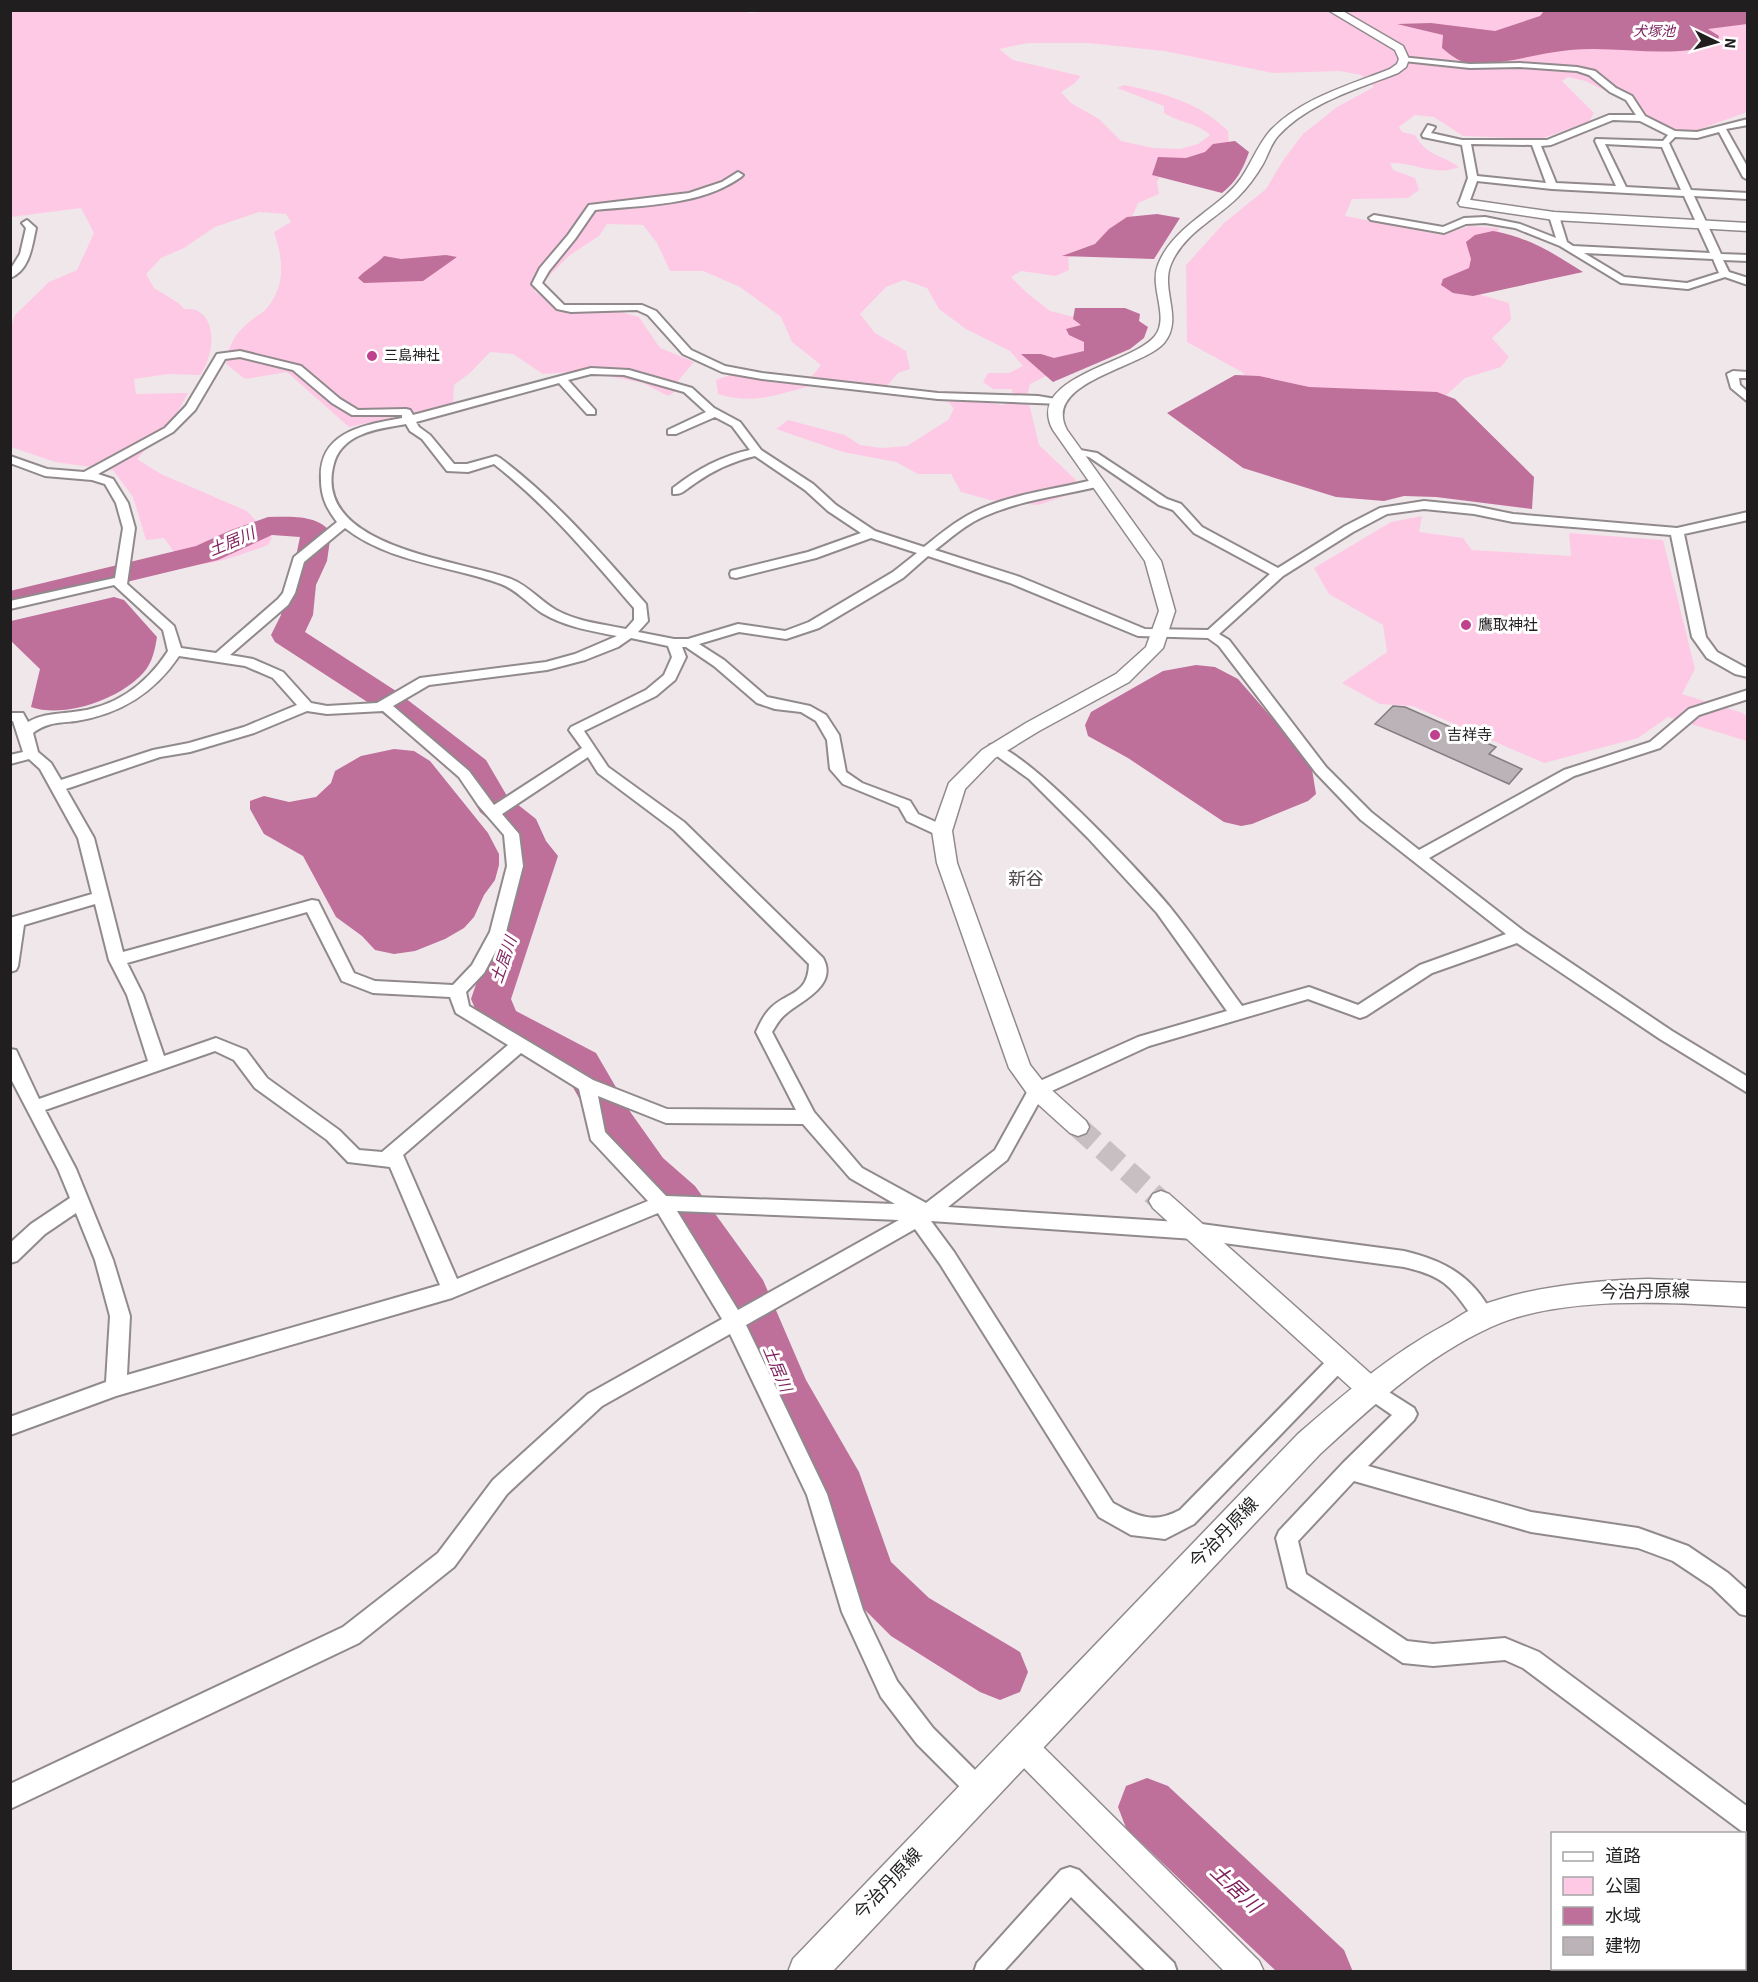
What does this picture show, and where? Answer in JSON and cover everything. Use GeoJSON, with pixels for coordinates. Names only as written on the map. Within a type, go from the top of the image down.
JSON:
{"type":"FeatureCollection","features":[{"type":"Feature","properties":{"kind":"main road","name":"今治丹原線"},"geometry":{"type":"LineString","coordinates":[[806,1971],[1309,1444],[1370,1389],[1428,1349],[1484,1317],[1552,1298],[1619,1290],[1687,1290],[1748,1295]]}},
{"type":"Feature","properties":{"kind":"street"},"geometry":{"type":"LineString","coordinates":[[1078,1126],[1037,1090],[1020,1068],[947,863],[942,831],[949,801],[960,781],[977,762],[995,748],[1124,678],[1153,650],[1162,632],[1168,618],[1168,599],[1164,581],[1153,561],[1073,450],[1054,416],[1058,402],[1069,389],[1144,352],[1159,340],[1165,331],[1167,322],[1161,291],[1163,266],[1181,238],[1240,188],[1255,168],[1274,134],[1313,105],[1394,71],[1402,65],[1404,59],[1399,48],[1333,10]]}},
{"type":"Feature","properties":{"kind":"street"},"geometry":{"type":"LineString","coordinates":[[1404,59],[1470,66],[1520,65],[1592,73],[1612,90],[1629,98],[1642,118]]}},
{"type":"Feature","properties":{"kind":"street"},"geometry":{"type":"LineString","coordinates":[[1431,127],[1426,135],[1466,143],[1466,141],[1548,143],[1612,117],[1642,118],[1674,134],[1697,135],[1748,122]]}},
{"type":"Feature","properties":{"kind":"street"},"geometry":{"type":"LineString","coordinates":[[1720,128],[1748,177]]}},
{"type":"Feature","properties":{"kind":"street"},"geometry":{"type":"LineString","coordinates":[[1665,144],[1674,134]]}},
{"type":"Feature","properties":{"kind":"street"},"geometry":{"type":"LineString","coordinates":[[1561,139],[1665,144]]}},
{"type":"Feature","properties":{"kind":"street"},"geometry":{"type":"LineString","coordinates":[[1589,140],[1622,189]]}},
{"type":"Feature","properties":{"kind":"street"},"geometry":{"type":"LineString","coordinates":[[1466,143],[1473,178],[1464,203],[1554,216],[1748,227]]}},
{"type":"Feature","properties":{"kind":"street"},"geometry":{"type":"LineString","coordinates":[[1536,143],[1552,186]]}},
{"type":"Feature","properties":{"kind":"street"},"geometry":{"type":"LineString","coordinates":[[1665,144],[1725,274]]}},
{"type":"Feature","properties":{"kind":"street"},"geometry":{"type":"LineString","coordinates":[[738,175],[730,182],[700,194],[592,207],[572,237],[544,270],[537,284],[561,307],[571,309],[638,307],[652,313],[687,352],[722,369],[856,388],[1058,402]]}},
{"type":"Feature","properties":{"kind":"street"},"geometry":{"type":"LineString","coordinates":[[1473,178],[1552,186],[1748,196]]}},
{"type":"Feature","properties":{"kind":"street"},"geometry":{"type":"LineString","coordinates":[[1554,216],[1566,247]]}},
{"type":"Feature","properties":{"kind":"street"},"geometry":{"type":"LineString","coordinates":[[1374,218],[1444,230],[1464,221],[1485,220],[1517,226],[1566,247],[1621,280],[1688,286],[1725,274],[1748,282]]}},
{"type":"Feature","properties":{"kind":"street"},"geometry":{"type":"LineString","coordinates":[[10,276],[16,272],[22,260],[31,228],[27,224]]}},
{"type":"Feature","properties":{"kind":"street"},"geometry":{"type":"LineString","coordinates":[[1566,247],[1748,258]]}},
{"type":"Feature","properties":{"kind":"street"},"geometry":{"type":"LineString","coordinates":[[59,786],[158,753],[190,747],[249,730],[306,706],[327,710],[382,706],[425,681],[547,666],[580,657],[613,644],[629,634],[641,621],[641,607],[556,512],[515,474],[496,460],[468,468],[451,468],[426,437],[414,429],[406,412],[356,413],[336,401],[297,368],[240,354],[221,356],[190,408],[169,430],[86,476]]}},
{"type":"Feature","properties":{"kind":"street"},"geometry":{"type":"LineString","coordinates":[[942,831],[912,817],[905,804],[861,788],[844,777],[837,768],[836,749],[830,728],[817,714],[799,706],[770,704],[755,697],[718,662],[682,643],[572,621],[550,612],[527,593],[507,581],[456,569],[381,546],[364,538],[346,521],[338,517],[331,508],[327,493],[326,473],[329,454],[350,434],[591,371],[625,372],[688,390],[714,413],[736,424],[757,452],[810,487],[831,508],[871,534],[1015,580],[1143,633],[1211,634],[1224,643],[1321,770],[1366,816],[1519,936],[1666,1035],[1748,1086]]}},
{"type":"Feature","properties":{"kind":"street"},"geometry":{"type":"LineString","coordinates":[[1748,375],[1733,374],[1735,386],[1748,399]]}},
{"type":"Feature","properties":{"kind":"street"},"geometry":{"type":"LineString","coordinates":[[560,378],[591,412]]}},
{"type":"Feature","properties":{"kind":"street"},"geometry":{"type":"LineString","coordinates":[[672,432],[714,413]]}},
{"type":"Feature","properties":{"kind":"street"},"geometry":{"type":"LineString","coordinates":[[1073,450],[1093,455],[1163,502],[1176,507],[1198,530],[1278,573]]}},
{"type":"Feature","properties":{"kind":"street"},"geometry":{"type":"LineString","coordinates":[[677,491],[688,482],[724,462],[740,455],[757,452]]}},
{"type":"Feature","properties":{"kind":"street"},"geometry":{"type":"LineString","coordinates":[[10,459],[45,472],[86,476],[108,482],[122,503],[129,528],[120,585],[169,629],[175,651],[161,672],[147,686],[118,705],[93,714],[42,721],[25,731]]}},
{"type":"Feature","properties":{"kind":"street"},"geometry":{"type":"LineString","coordinates":[[682,643],[738,628],[786,635],[814,625],[898,574],[936,542],[979,514],[1000,506],[1097,483]]}},
{"type":"Feature","properties":{"kind":"street"},"geometry":{"type":"LineString","coordinates":[[1211,634],[1278,573],[1348,529],[1384,511],[1424,505],[1474,510],[1513,518],[1677,532],[1722,520],[1748,516]]}},
{"type":"Feature","properties":{"kind":"street"},"geometry":{"type":"LineString","coordinates":[[220,657],[283,602],[289,593],[298,560],[346,521]]}},
{"type":"Feature","properties":{"kind":"street"},"geometry":{"type":"LineString","coordinates":[[1677,532],[1699,637],[1712,655],[1740,672],[1748,673]]}},
{"type":"Feature","properties":{"kind":"street"},"geometry":{"type":"LineString","coordinates":[[736,574],[812,555],[871,534]]}},
{"type":"Feature","properties":{"kind":"street"},"geometry":{"type":"LineString","coordinates":[[10,605],[121,580]]}},
{"type":"Feature","properties":{"kind":"street"},"geometry":{"type":"LineString","coordinates":[[682,643],[679,657],[670,677],[651,693],[576,730],[603,770],[679,826],[818,962],[818,977],[809,991],[774,1015],[764,1032],[808,1117],[856,1173],[923,1216],[947,1258],[1106,1510],[1131,1525],[1165,1529],[1187,1517],[1339,1361]]}},
{"type":"Feature","properties":{"kind":"street"},"geometry":{"type":"LineString","coordinates":[[175,651],[248,662],[278,675],[306,706]]}},
{"type":"Feature","properties":{"kind":"street"},"geometry":{"type":"LineString","coordinates":[[1418,857],[1569,773],[1655,744],[1694,712],[1748,694]]}},
{"type":"Feature","properties":{"kind":"street"},"geometry":{"type":"LineString","coordinates":[[117,960],[312,905],[348,977],[372,987],[457,990],[478,969],[498,932],[515,866],[511,834],[465,774],[382,706]]}},
{"type":"Feature","properties":{"kind":"street"},"geometry":{"type":"LineString","coordinates":[[10,717],[18,716],[32,754],[46,766],[59,786],[86,838],[117,960],[135,995],[158,1064]]}},
{"type":"Feature","properties":{"kind":"street"},"geometry":{"type":"LineString","coordinates":[[995,748],[1034,776],[1155,900],[1238,1013]]}},
{"type":"Feature","properties":{"kind":"street"},"geometry":{"type":"LineString","coordinates":[[493,813],[590,749]]}},
{"type":"Feature","properties":{"kind":"street"},"geometry":{"type":"LineString","coordinates":[[10,760],[32,754]]}},
{"type":"Feature","properties":{"kind":"street"},"geometry":{"type":"LineString","coordinates":[[11,923],[100,897]]}},
{"type":"Feature","properties":{"kind":"street"},"geometry":{"type":"LineString","coordinates":[[10,966],[17,927],[11,923]]}},
{"type":"Feature","properties":{"kind":"street"},"geometry":{"type":"LineString","coordinates":[[10,1797],[351,1635],[446,1560],[500,1487],[595,1400],[923,1216],[1001,1155],[1037,1090],[1144,1041],[1309,993],[1360,1012],[1426,969],[1519,936]]}},
{"type":"Feature","properties":{"kind":"street"},"geometry":{"type":"LineString","coordinates":[[457,990],[462,1009],[520,1044],[587,1084],[666,1116],[808,1117]]}},
{"type":"Feature","properties":{"kind":"street"},"geometry":{"type":"LineString","coordinates":[[35,1107],[216,1044],[240,1055],[261,1083],[333,1135],[354,1157],[396,1160],[452,1290]]}},
{"type":"Feature","properties":{"kind":"street"},"geometry":{"type":"LineString","coordinates":[[386,1159],[520,1044]]}},
{"type":"Feature","properties":{"kind":"street"},"geometry":{"type":"LineString","coordinates":[[10,1055],[67,1169],[104,1260],[120,1316],[116,1386]]}},
{"type":"Feature","properties":{"kind":"street"},"geometry":{"type":"LineString","coordinates":[[587,1084],[597,1135],[630,1173],[662,1203],[735,1323],[818,1494],[853,1612],[889,1689],[925,1736],[978,1789]]}},
{"type":"Feature","properties":{"kind":"street"},"geometry":{"type":"LineString","coordinates":[[10,1255],[38,1229],[80,1201]]}},
{"type":"Feature","properties":{"kind":"street"},"geometry":{"type":"LineString","coordinates":[[1161,1201],[1370,1389],[1407,1414],[1350,1470],[1287,1538],[1296,1580],[1403,1652],[1433,1655],[1505,1649],[1530,1660],[1748,1822]]}},
{"type":"Feature","properties":{"kind":"street"},"geometry":{"type":"LineString","coordinates":[[10,1426],[116,1386],[452,1290],[662,1203],[1194,1231],[1404,1259],[1430,1265],[1455,1279],[1484,1317]]}},
{"type":"Feature","properties":{"kind":"street"},"geometry":{"type":"LineString","coordinates":[[1350,1470],[1532,1522],[1638,1538],[1680,1553],[1720,1580],[1748,1606]]}},
{"type":"Feature","properties":{"kind":"street"},"geometry":{"type":"LineString","coordinates":[[1022,1746],[1248,1971]]}},
{"type":"Feature","properties":{"kind":"street"},"geometry":{"type":"LineString","coordinates":[[986,1971],[1070,1879],[1165,1971]]}},
{"type":"Feature","properties":{"kind":"green space"},"geometry":{"type":"Polygon","coordinates":[[[744,10],[750,13],[779,10],[1708,10],[1747,16],[1747,112],[1695,131],[1675,130],[1648,118],[1642,108],[1585,81],[1568,77],[1562,81],[1594,113],[1589,122],[1540,139],[1463,136],[1434,117],[1415,115],[1399,127],[1402,132],[1415,135],[1430,152],[1459,167],[1450,170],[1433,170],[1390,163],[1393,170],[1415,178],[1419,190],[1408,198],[1352,199],[1345,216],[1442,235],[1470,226],[1498,228],[1500,236],[1457,288],[1509,303],[1511,320],[1492,338],[1509,357],[1501,367],[1465,378],[1439,402],[1255,388],[1242,372],[1187,342],[1186,265],[1224,223],[1266,189],[1284,159],[1303,134],[1337,107],[1374,87],[1361,75],[1340,71],[1273,73],[1164,51],[1088,43],[1028,43],[999,49],[1013,60],[1081,76],[1061,92],[1071,103],[1099,119],[1121,141],[1153,148],[1180,149],[1198,144],[1210,135],[1199,127],[1164,113],[1164,106],[1117,88],[1124,85],[1180,100],[1205,113],[1228,131],[1229,146],[1187,161],[1167,162],[1157,182],[1159,194],[1138,203],[1127,223],[1110,238],[1068,258],[1069,270],[1056,276],[1021,271],[1011,277],[1050,311],[1078,318],[1092,342],[1090,354],[1030,384],[1027,395],[1039,445],[1076,480],[1072,494],[1038,505],[990,500],[961,492],[951,474],[918,474],[896,462],[843,452],[776,429],[788,420],[845,435],[860,445],[882,448],[907,446],[948,420],[954,409],[948,401],[967,399],[1002,405],[1014,402],[1012,389],[993,389],[983,382],[988,373],[1009,373],[1023,366],[1010,351],[966,329],[939,309],[927,288],[904,280],[886,287],[860,314],[875,333],[906,351],[910,369],[898,373],[885,388],[834,381],[763,398],[734,398],[718,394],[716,380],[733,374],[776,383],[812,376],[821,365],[792,342],[781,317],[740,287],[703,271],[670,271],[657,243],[643,225],[607,224],[599,236],[570,255],[534,291],[567,313],[618,311],[639,317],[660,348],[694,362],[678,381],[678,390],[668,396],[643,383],[583,371],[543,374],[513,354],[490,352],[470,373],[454,385],[453,404],[349,427],[287,372],[245,379],[226,364],[234,338],[242,328],[268,307],[278,289],[281,261],[274,232],[291,222],[286,214],[259,212],[215,227],[184,248],[161,258],[146,274],[154,288],[180,304],[184,309],[196,310],[205,317],[211,333],[210,351],[200,375],[168,374],[134,379],[136,394],[188,393],[174,419],[137,459],[161,474],[247,511],[272,538],[268,545],[247,553],[203,564],[180,565],[177,556],[164,538],[146,540],[133,497],[113,470],[55,462],[11,447],[11,327],[15,315],[49,282],[77,270],[94,233],[81,208],[11,217],[11,11],[744,10]]]}},
{"type":"Feature","properties":{"kind":"green space"},"geometry":{"type":"Polygon","coordinates":[[[1422,516],[1419,532],[1463,538],[1472,550],[1571,556],[1569,533],[1663,540],[1695,669],[1682,694],[1743,713],[1747,717],[1747,741],[1668,717],[1638,738],[1544,763],[1413,706],[1380,704],[1342,683],[1387,652],[1383,625],[1329,594],[1314,568],[1391,522],[1422,516]]]}},
{"type":"Feature","properties":{"kind":"water","name":"犬塚池"},"geometry":{"type":"Polygon","coordinates":[[[1544,11],[1748,11],[1747,24],[1708,29],[1719,36],[1717,44],[1699,49],[1662,52],[1607,49],[1570,50],[1474,64],[1453,57],[1442,48],[1443,35],[1397,24],[1431,23],[1495,31],[1540,16],[1544,11]]]}},
{"type":"Feature","properties":{"kind":"water"},"geometry":{"type":"Polygon","coordinates":[[[1235,141],[1249,152],[1239,174],[1222,193],[1152,175],[1158,157],[1186,158],[1205,152],[1213,144],[1235,141]]]}},
{"type":"Feature","properties":{"kind":"water"},"geometry":{"type":"Polygon","coordinates":[[[1157,214],[1180,218],[1154,259],[1062,256],[1095,244],[1109,229],[1127,217],[1157,214]]]}},
{"type":"Feature","properties":{"kind":"water"},"geometry":{"type":"Polygon","coordinates":[[[1493,231],[1518,237],[1551,252],[1583,272],[1473,296],[1453,293],[1441,285],[1443,279],[1469,268],[1471,259],[1466,242],[1475,235],[1493,231]]]}},
{"type":"Feature","properties":{"kind":"water"},"geometry":{"type":"Polygon","coordinates":[[[446,255],[457,257],[423,281],[364,283],[358,278],[384,256],[401,259],[446,255]]]}},
{"type":"Feature","properties":{"kind":"water"},"geometry":{"type":"Polygon","coordinates":[[[1075,308],[1125,308],[1140,314],[1139,321],[1148,327],[1144,338],[1130,349],[1053,382],[1021,354],[1041,354],[1054,358],[1084,351],[1084,342],[1069,335],[1066,329],[1081,325],[1073,319],[1075,308]]]}},
{"type":"Feature","properties":{"kind":"water"},"geometry":{"type":"Polygon","coordinates":[[[1235,375],[1259,376],[1309,387],[1437,392],[1455,399],[1534,477],[1532,509],[1436,497],[1404,496],[1384,501],[1336,497],[1243,468],[1167,413],[1235,375]]]}},
{"type":"Feature","properties":{"kind":"water"},"geometry":{"type":"Polygon","coordinates":[[[114,597],[124,600],[157,637],[153,656],[144,672],[121,691],[91,704],[59,710],[31,707],[40,669],[11,641],[11,621],[114,597]]]}},
{"type":"Feature","properties":{"kind":"water"},"geometry":{"type":"Polygon","coordinates":[[[1196,665],[1215,667],[1238,679],[1311,763],[1316,794],[1308,801],[1252,824],[1241,826],[1224,822],[1128,758],[1088,736],[1085,725],[1091,712],[1163,671],[1196,665]]]}},
{"type":"Feature","properties":{"kind":"water"},"geometry":{"type":"Polygon","coordinates":[[[394,749],[414,751],[430,761],[488,833],[499,854],[499,865],[495,880],[484,895],[474,917],[464,928],[445,939],[415,951],[394,954],[375,950],[362,936],[336,917],[303,856],[264,834],[250,809],[250,801],[264,796],[289,802],[316,797],[331,783],[335,771],[361,756],[394,749]]]}},
{"type":"Feature","properties":{"kind":"building","name":"吉祥寺"},"geometry":{"type":"Polygon","coordinates":[[[1393,706],[1405,707],[1496,747],[1489,754],[1522,769],[1509,784],[1375,724],[1393,706]]]}},
{"type":"Feature","properties":{"kind":"waterway","name":"土居川"},"geometry":{"type":"LineString","coordinates":[[10,601],[207,553],[268,526],[304,527],[316,533],[311,561],[300,585],[297,615],[287,635],[384,698],[473,768],[493,804],[523,828],[529,846],[539,856],[491,999],[500,1021],[581,1064],[616,1125],[647,1171],[679,1199],[746,1294],[786,1391],[841,1489],[870,1578],[910,1617],[1000,1672]]}},
{"type":"Feature","properties":{"kind":"waterway","name":"土居川"},"geometry":{"type":"LineString","coordinates":[[1147,1807],[1322,1972]]}},
{"type":"Feature","properties":{"kind":"tunnel"},"geometry":{"type":"LineString","coordinates":[[1078,1127],[1161,1201]]}},
{"type":"Feature","properties":{"kind":"place","name":"三島神社"},"geometry":{"type":"Point","coordinates":[372,356]}},
{"type":"Feature","properties":{"kind":"place","name":"鷹取神社"},"geometry":{"type":"Point","coordinates":[1466,625]}},
{"type":"Feature","properties":{"kind":"place","name":"吉祥寺"},"geometry":{"type":"Point","coordinates":[1435,735]}},
{"type":"Feature","properties":{"kind":"district","name":"新谷"},"geometry":{"type":"Point","coordinates":[1026,879]}}]}
